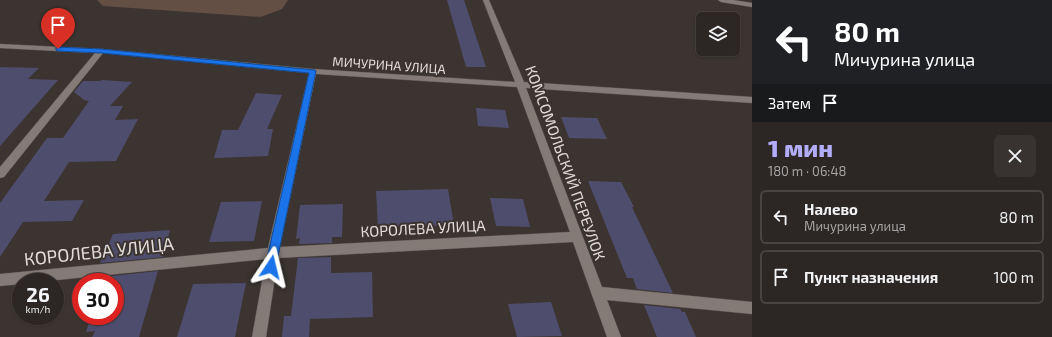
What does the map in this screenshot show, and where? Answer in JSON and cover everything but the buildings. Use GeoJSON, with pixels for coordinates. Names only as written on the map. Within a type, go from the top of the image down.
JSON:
{"type":"FeatureCollection","features":[{"type":"Feature","properties":{"kind":"street","name":"КОМСОМОЛЬСКИЙ ПЕРЕУЛОК"},"geometry":{"type":"LineString","coordinates":[[486,0],[521,86],[614,337]]}},
{"type":"Feature","properties":{"kind":"street"},"geometry":{"type":"LineString","coordinates":[[720,0],[752,5]]}},
{"type":"Feature","properties":{"kind":"street","name":"МИЧУРИНА УЛИЦА"},"geometry":{"type":"LineString","coordinates":[[0,46],[101,51],[313,71],[521,86],[752,100]]}},
{"type":"Feature","properties":{"kind":"street"},"geometry":{"type":"LineString","coordinates":[[0,174],[101,51]]}},
{"type":"Feature","properties":{"kind":"street"},"geometry":{"type":"LineString","coordinates":[[259,337],[273,253],[313,71]]}},
{"type":"Feature","properties":{"kind":"street","name":"КОРОЛЕВА УЛИЦА"},"geometry":{"type":"LineString","coordinates":[[0,280],[273,253],[576,237]]}},
{"type":"Feature","properties":{"kind":"street"},"geometry":{"type":"LineString","coordinates":[[597,293],[752,308]]}},
{"type":"Feature","properties":{"kind":"shaded area"},"geometry":{"type":"Polygon","coordinates":[[[97,0],[288,0],[282,9],[261,17],[103,6],[97,0]]]}},
{"type":"Feature","properties":{"kind":"route"},"geometry":{"type":"LineString","coordinates":[[58,49],[101,51],[313,71],[271,267]]}}]}
